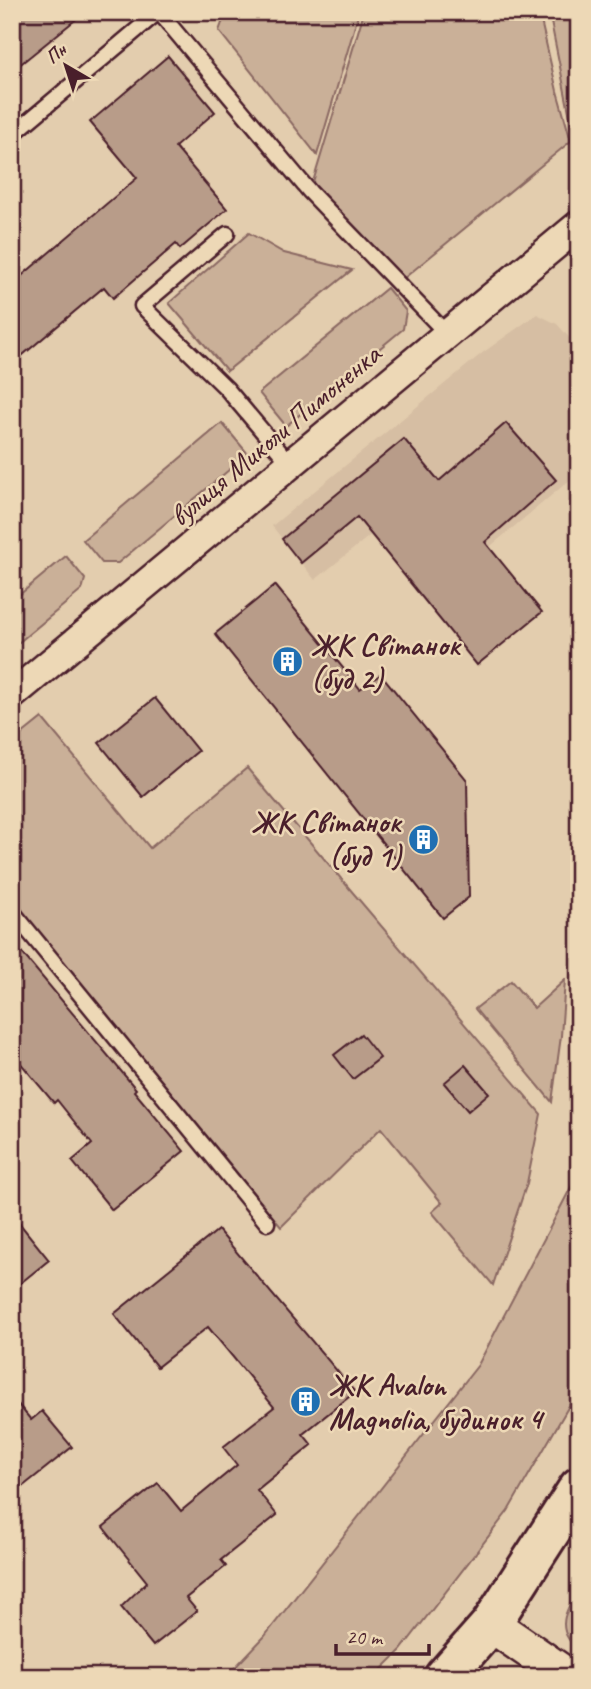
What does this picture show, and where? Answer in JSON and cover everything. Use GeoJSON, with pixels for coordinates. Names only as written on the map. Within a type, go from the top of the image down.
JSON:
{"type":"FeatureCollection","features":[{"type":"Feature","properties":{"kind":"main road"},"geometry":{"type":"LineString","coordinates":[[444,1677],[491,1624],[579,1487]]}},
{"type":"Feature","properties":{"kind":"street","name":"вулиця Миколи Пимоненка"},"geometry":{"type":"LineString","coordinates":[[12,695],[579,225]]}},
{"type":"Feature","properties":{"kind":"street"},"geometry":{"type":"LineString","coordinates":[[491,1624],[568,1677]]}},
{"type":"Feature","properties":{"kind":"lane"},"geometry":{"type":"LineString","coordinates":[[12,135],[158,12],[310,192],[447,334]]}},
{"type":"Feature","properties":{"kind":"lane"},"geometry":{"type":"LineString","coordinates":[[226,234],[142,306],[226,388],[291,465]]}},
{"type":"Feature","properties":{"kind":"lane"},"geometry":{"type":"LineString","coordinates":[[12,911],[267,1223]]}},
{"type":"Feature","properties":{"kind":"shaded area"},"geometry":{"type":"Polygon","coordinates":[[[226,12],[359,12],[317,155],[219,31],[226,12]]]}},
{"type":"Feature","properties":{"kind":"shaded area"},"geometry":{"type":"Polygon","coordinates":[[[364,12],[539,12],[571,141],[397,284],[310,192],[364,12]]]}},
{"type":"Feature","properties":{"kind":"shaded area"},"geometry":{"type":"Polygon","coordinates":[[[549,12],[579,12],[579,162],[549,12]]]}},
{"type":"Feature","properties":{"kind":"shaded area"},"geometry":{"type":"Polygon","coordinates":[[[249,233],[284,253],[352,270],[227,371],[169,303],[249,233]]]}},
{"type":"Feature","properties":{"kind":"shaded area"},"geometry":{"type":"Polygon","coordinates":[[[387,288],[406,311],[403,329],[286,426],[259,393],[387,288]]]}},
{"type":"Feature","properties":{"kind":"shaded area"},"geometry":{"type":"Polygon","coordinates":[[[537,314],[557,324],[573,342],[571,479],[486,550],[431,486],[315,580],[272,526],[481,354],[537,314]]]}},
{"type":"Feature","properties":{"kind":"shaded area"},"geometry":{"type":"Polygon","coordinates":[[[222,423],[248,454],[118,563],[102,563],[83,540],[222,423]]]}},
{"type":"Feature","properties":{"kind":"shaded area"},"geometry":{"type":"Polygon","coordinates":[[[66,556],[85,579],[82,590],[12,648],[12,601],[66,556]]]}},
{"type":"Feature","properties":{"kind":"shaded area"},"geometry":{"type":"Polygon","coordinates":[[[42,718],[150,848],[247,768],[541,1114],[527,1183],[493,1285],[432,1212],[442,1203],[381,1128],[281,1227],[12,899],[12,742],[42,718]]]}},
{"type":"Feature","properties":{"kind":"shaded area"},"geometry":{"type":"Polygon","coordinates":[[[565,980],[552,1102],[475,1009],[511,981],[534,1008],[565,980]]]}},
{"type":"Feature","properties":{"kind":"shaded area"},"geometry":{"type":"Polygon","coordinates":[[[579,1172],[579,1385],[508,1511],[401,1650],[374,1677],[226,1677],[264,1637],[478,1365],[579,1172]]]}},
{"type":"Feature","properties":{"kind":"shaded area"},"geometry":{"type":"Polygon","coordinates":[[[579,1588],[579,1649],[566,1635],[564,1620],[579,1588]]]}},
{"type":"Feature","properties":{"kind":"building"},"geometry":{"type":"Polygon","coordinates":[[[12,12],[85,12],[12,71],[12,12]]]}},
{"type":"Feature","properties":{"kind":"building"},"geometry":{"type":"Polygon","coordinates":[[[168,56],[215,112],[175,147],[227,209],[180,249],[176,244],[113,298],[104,287],[12,364],[12,284],[137,178],[90,122],[168,56]]]}},
{"type":"Feature","properties":{"kind":"building"},"geometry":{"type":"Polygon","coordinates":[[[506,423],[556,480],[485,542],[542,612],[477,665],[357,517],[301,563],[282,539],[404,439],[439,481],[506,423]]]}},
{"type":"Feature","properties":{"kind":"building","name":"ЖК Світанок (буд 1)"},"geometry":{"type":"Polygon","coordinates":[[[275,585],[360,689],[381,674],[467,780],[469,897],[443,918],[215,634],[275,585]]]}},
{"type":"Feature","properties":{"kind":"building"},"geometry":{"type":"Polygon","coordinates":[[[155,698],[198,751],[143,797],[99,743],[155,698]]]}},
{"type":"Feature","properties":{"kind":"building"},"geometry":{"type":"Polygon","coordinates":[[[12,941],[136,1089],[134,1091],[184,1151],[112,1210],[72,1161],[92,1144],[57,1100],[54,1103],[12,1053],[12,941]]]}},
{"type":"Feature","properties":{"kind":"building"},"geometry":{"type":"Polygon","coordinates":[[[361,1034],[380,1058],[353,1079],[334,1055],[361,1034]]]}},
{"type":"Feature","properties":{"kind":"building"},"geometry":{"type":"Polygon","coordinates":[[[465,1065],[489,1093],[468,1111],[444,1083],[465,1065]]]}},
{"type":"Feature","properties":{"kind":"building"},"geometry":{"type":"Polygon","coordinates":[[[12,1214],[49,1260],[12,1290],[12,1214]]]}},
{"type":"Feature","properties":{"kind":"building"},"geometry":{"type":"Polygon","coordinates":[[[218,1230],[355,1392],[303,1434],[312,1445],[257,1490],[277,1515],[221,1560],[226,1566],[186,1598],[197,1611],[153,1646],[121,1607],[147,1582],[103,1527],[158,1483],[181,1511],[237,1465],[223,1447],[274,1407],[208,1327],[157,1367],[114,1314],[218,1230]]]}},
{"type":"Feature","properties":{"kind":"building"},"geometry":{"type":"Polygon","coordinates":[[[12,1397],[31,1420],[42,1411],[72,1447],[12,1495],[12,1397]]]}},
{"type":"Feature","properties":{"kind":"place","name":"ЖК Світанок (буд 2)"},"geometry":{"type":"Point","coordinates":[288,662]}},
{"type":"Feature","properties":{"kind":"place","name":"ЖК Світанок (буд 1)"},"geometry":{"type":"Point","coordinates":[424,839]}},
{"type":"Feature","properties":{"kind":"place","name":"ЖК Avalon Magnolia, будинок 4"},"geometry":{"type":"Point","coordinates":[306,1402]}}]}
